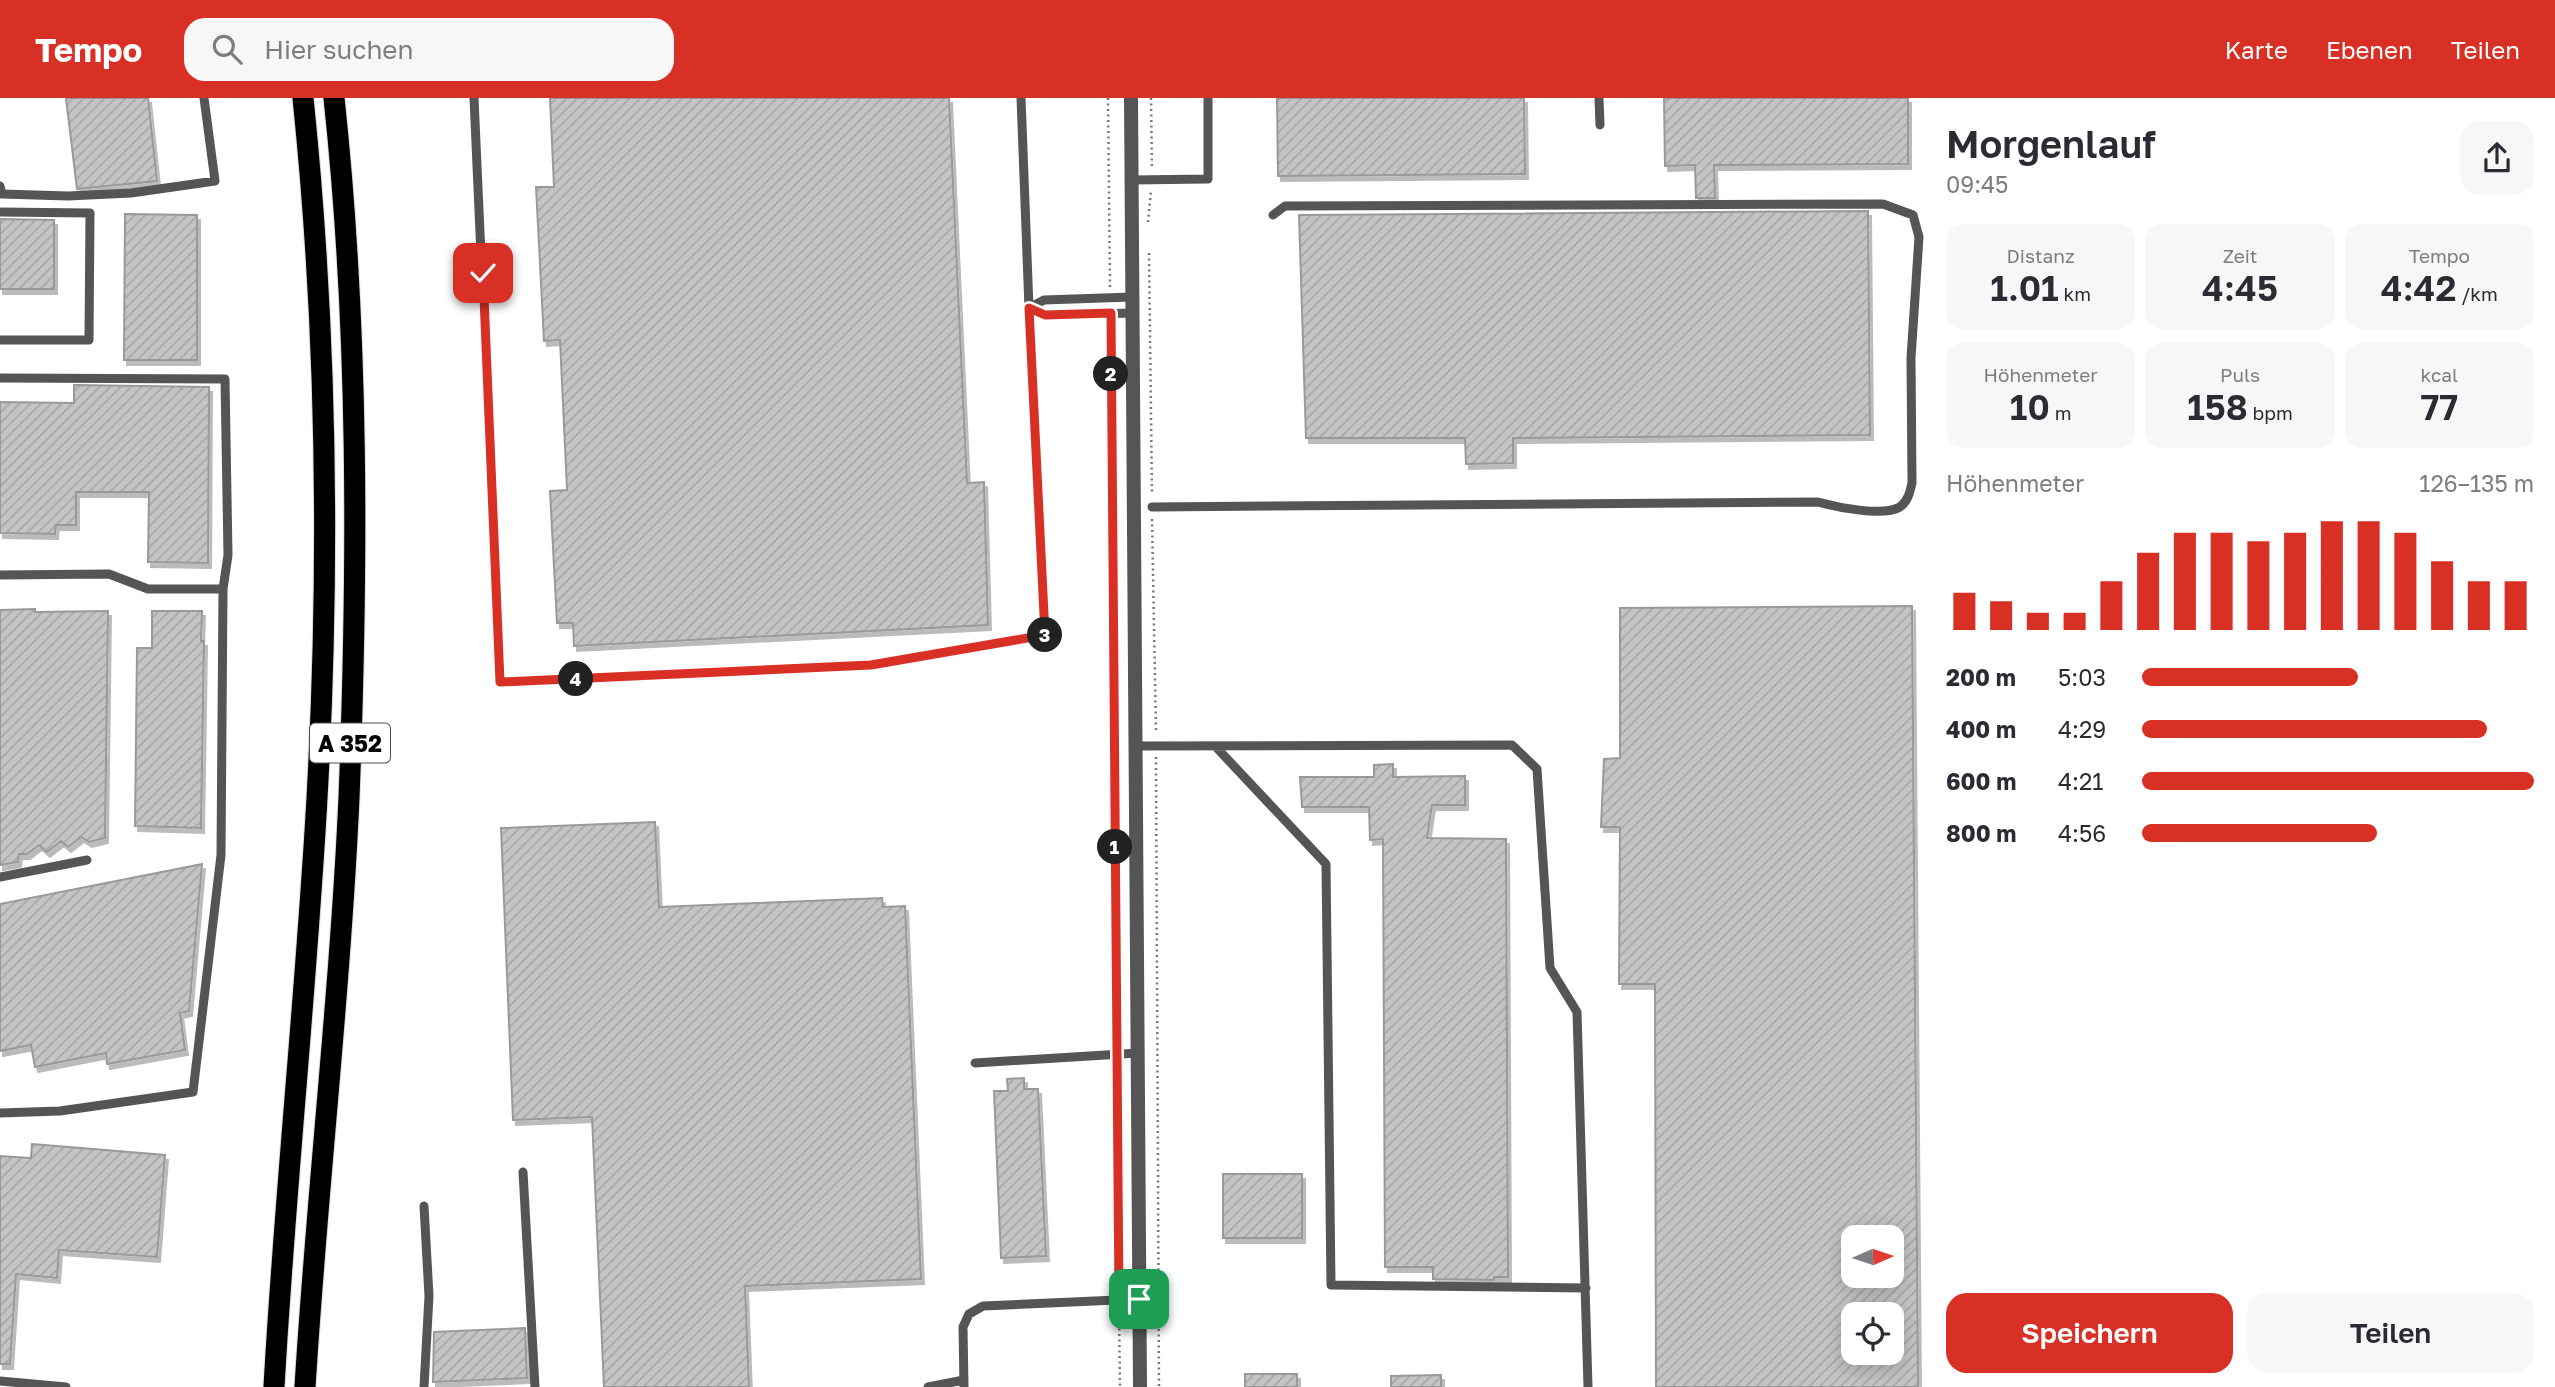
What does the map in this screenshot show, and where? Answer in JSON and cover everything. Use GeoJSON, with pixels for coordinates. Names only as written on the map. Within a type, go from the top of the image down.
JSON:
{"type":"FeatureCollection","features":[{"type":"Feature","properties":{"kind":"highway","name":"A 352"},"geometry":{"type":"LineString","coordinates":[[274,1387],[317,796],[324,589],[322,390],[310,166],[303,98]]}},
{"type":"Feature","properties":{"kind":"highway","name":"A 352"},"geometry":{"type":"LineString","coordinates":[[305,1387],[348,815],[355,587],[352,379],[334,98]]}},
{"type":"Feature","properties":{"kind":"street"},"geometry":{"type":"LineString","coordinates":[[1131,98],[1140,1387]]}},
{"type":"Feature","properties":{"kind":"lane"},"geometry":{"type":"LineString","coordinates":[[0,186],[2,194],[68,196],[131,193],[215,181],[204,98]]}},
{"type":"Feature","properties":{"kind":"lane"},"geometry":{"type":"LineString","coordinates":[[474,98],[500,682],[871,665],[1045,635],[1021,98]]}},
{"type":"Feature","properties":{"kind":"lane"},"geometry":{"type":"LineString","coordinates":[[1131,180],[1208,179],[1208,98]]}},
{"type":"Feature","properties":{"kind":"lane"},"geometry":{"type":"LineString","coordinates":[[1599,98],[1600,125]]}},
{"type":"Feature","properties":{"kind":"lane"},"geometry":{"type":"LineString","coordinates":[[1152,507],[1818,502],[1846,510],[1886,510],[1899,508],[1909,496],[1912,483],[1911,358],[1919,237],[1913,215],[1883,204],[1870,204],[1285,206],[1273,215]]}},
{"type":"Feature","properties":{"kind":"lane"},"geometry":{"type":"LineString","coordinates":[[0,212],[90,213],[90,226],[89,340],[0,340]]}},
{"type":"Feature","properties":{"kind":"lane"},"geometry":{"type":"LineString","coordinates":[[1029,308],[1044,300],[1132,297]]}},
{"type":"Feature","properties":{"kind":"lane"},"geometry":{"type":"LineString","coordinates":[[1029,308],[1045,315],[1133,313]]}},
{"type":"Feature","properties":{"kind":"lane"},"geometry":{"type":"LineString","coordinates":[[0,378],[225,379],[228,555],[223,589],[221,855],[193,1092],[60,1111],[0,1113]]}},
{"type":"Feature","properties":{"kind":"lane"},"geometry":{"type":"LineString","coordinates":[[0,575],[109,574],[148,589],[223,589]]}},
{"type":"Feature","properties":{"kind":"lane"},"geometry":{"type":"LineString","coordinates":[[1136,746],[1512,745],[1537,769],[1550,968],[1577,1012],[1588,1387]]}},
{"type":"Feature","properties":{"kind":"lane"},"geometry":{"type":"LineString","coordinates":[[1215,746],[1326,864],[1331,1285],[1586,1288]]}},
{"type":"Feature","properties":{"kind":"lane"},"geometry":{"type":"LineString","coordinates":[[0,877],[87,860]]}},
{"type":"Feature","properties":{"kind":"lane"},"geometry":{"type":"LineString","coordinates":[[975,1063],[1138,1053]]}},
{"type":"Feature","properties":{"kind":"lane"},"geometry":{"type":"LineString","coordinates":[[523,1172],[536,1387]]}},
{"type":"Feature","properties":{"kind":"lane"},"geometry":{"type":"LineString","coordinates":[[424,1206],[429,1296],[424,1387]]}},
{"type":"Feature","properties":{"kind":"lane"},"geometry":{"type":"LineString","coordinates":[[928,1387],[964,1383],[963,1327],[969,1314],[983,1306],[1139,1299]]}},
{"type":"Feature","properties":{"kind":"lane"},"geometry":{"type":"LineString","coordinates":[[0,1381],[66,1387]]}},
{"type":"Feature","properties":{"kind":"path"},"geometry":{"type":"LineString","coordinates":[[1108,98],[1110,297]]}},
{"type":"Feature","properties":{"kind":"path"},"geometry":{"type":"LineString","coordinates":[[1111,313],[1120,1387]]}},
{"type":"Feature","properties":{"kind":"building"},"geometry":{"type":"Polygon","coordinates":[[[66,98],[148,98],[157,181],[77,189],[66,98]]]}},
{"type":"Feature","properties":{"kind":"building"},"geometry":{"type":"Polygon","coordinates":[[[550,98],[949,98],[967,483],[984,482],[988,625],[574,646],[573,623],[557,623],[550,491],[567,490],[560,340],[544,341],[536,187],[554,187],[550,98]]]}},
{"type":"Feature","properties":{"kind":"building"},"geometry":{"type":"Polygon","coordinates":[[[1277,98],[1524,98],[1525,174],[1278,176],[1277,98]]]}},
{"type":"Feature","properties":{"kind":"building"},"geometry":{"type":"Polygon","coordinates":[[[1664,98],[1908,98],[1908,164],[1714,165],[1715,198],[1696,198],[1695,165],[1665,166],[1664,98]]]}},
{"type":"Feature","properties":{"kind":"building"},"geometry":{"type":"Polygon","coordinates":[[[1868,211],[1870,435],[1513,438],[1513,463],[1466,464],[1465,438],[1306,438],[1299,215],[1868,211]]]}},
{"type":"Feature","properties":{"kind":"building"},"geometry":{"type":"Polygon","coordinates":[[[125,214],[197,215],[197,360],[124,360],[125,214]]]}},
{"type":"Feature","properties":{"kind":"building"},"geometry":{"type":"Polygon","coordinates":[[[0,219],[54,220],[54,289],[0,289],[0,219]]]}},
{"type":"Feature","properties":{"kind":"building"},"geometry":{"type":"Polygon","coordinates":[[[74,385],[209,387],[208,563],[148,562],[149,492],[76,492],[76,525],[56,525],[55,534],[0,533],[0,402],[74,403],[74,385]]]}},
{"type":"Feature","properties":{"kind":"building"},"geometry":{"type":"Polygon","coordinates":[[[1912,606],[1918,1387],[1656,1387],[1655,984],[1619,984],[1620,827],[1601,827],[1604,759],[1620,758],[1620,608],[1912,606]]]}},
{"type":"Feature","properties":{"kind":"building"},"geometry":{"type":"Polygon","coordinates":[[[35,609],[35,612],[108,611],[105,838],[89,842],[81,837],[68,847],[61,841],[47,852],[39,845],[27,854],[19,854],[18,862],[0,865],[0,610],[35,609]]]}},
{"type":"Feature","properties":{"kind":"building"},"geometry":{"type":"Polygon","coordinates":[[[152,611],[202,611],[201,641],[204,641],[201,828],[135,826],[137,648],[152,648],[152,611]]]}},
{"type":"Feature","properties":{"kind":"building"},"geometry":{"type":"Polygon","coordinates":[[[1393,764],[1393,777],[1465,776],[1465,805],[1432,805],[1427,838],[1506,839],[1508,1277],[1494,1277],[1494,1280],[1433,1279],[1433,1267],[1385,1267],[1383,839],[1370,840],[1369,807],[1302,807],[1300,777],[1374,777],[1374,765],[1393,764]]]}},
{"type":"Feature","properties":{"kind":"building"},"geometry":{"type":"Polygon","coordinates":[[[655,822],[659,907],[882,898],[883,907],[905,906],[921,1279],[745,1286],[749,1387],[604,1387],[592,1117],[513,1120],[501,828],[655,822]]]}},
{"type":"Feature","properties":{"kind":"building"},"geometry":{"type":"Polygon","coordinates":[[[202,864],[189,1011],[180,1013],[185,1050],[107,1064],[106,1053],[35,1067],[31,1045],[0,1051],[0,904],[202,864]]]}},
{"type":"Feature","properties":{"kind":"building"},"geometry":{"type":"Polygon","coordinates":[[[1024,1078],[1024,1089],[1038,1089],[1046,1256],[1001,1258],[994,1091],[1008,1091],[1007,1079],[1024,1078]]]}},
{"type":"Feature","properties":{"kind":"building"},"geometry":{"type":"Polygon","coordinates":[[[32,1144],[165,1155],[157,1257],[59,1250],[57,1278],[16,1274],[10,1364],[0,1364],[0,1156],[31,1158],[32,1144]]]}},
{"type":"Feature","properties":{"kind":"building"},"geometry":{"type":"Polygon","coordinates":[[[1223,1174],[1302,1174],[1302,1238],[1223,1238],[1223,1174]]]}},
{"type":"Feature","properties":{"kind":"building"},"geometry":{"type":"Polygon","coordinates":[[[525,1328],[527,1378],[433,1382],[434,1332],[525,1328]]]}},
{"type":"Feature","properties":{"kind":"building"},"geometry":{"type":"Polygon","coordinates":[[[1245,1374],[1297,1374],[1297,1387],[1245,1387],[1245,1374]]]}},
{"type":"Feature","properties":{"kind":"building"},"geometry":{"type":"Polygon","coordinates":[[[1441,1375],[1441,1387],[1391,1387],[1391,1376],[1441,1375]]]}},
{"type":"Feature","properties":{"kind":"route"},"geometry":{"type":"LineString","coordinates":[[483,273],[500,682],[871,665],[1045,635],[1029,308],[1045,315],[1111,313],[1119,1299],[1139,1299]]}}]}
